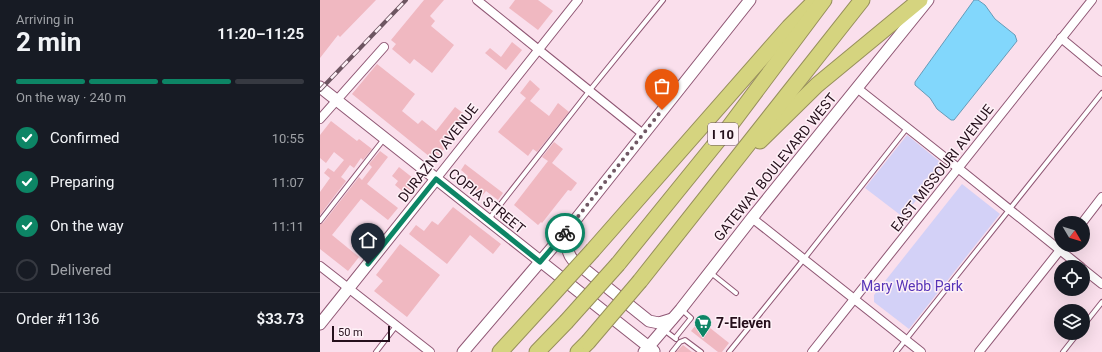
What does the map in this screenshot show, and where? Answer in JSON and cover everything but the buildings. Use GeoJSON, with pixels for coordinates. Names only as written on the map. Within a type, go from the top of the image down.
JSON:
{"type":"FeatureCollection","features":[{"type":"Feature","properties":{"kind":"highway"},"geometry":{"type":"LineString","coordinates":[[500,352],[593,250],[789,27],[817,0]]}},
{"type":"Feature","properties":{"kind":"highway","name":"I 10"},"geometry":{"type":"LineString","coordinates":[[537,352],[618,264],[729,127],[824,0]]}},
{"type":"Feature","properties":{"kind":"highway","name":"I 10"},"geometry":{"type":"LineString","coordinates":[[583,347],[640,281],[862,0]]}},
{"type":"Feature","properties":{"kind":"highway"},"geometry":{"type":"LineString","coordinates":[[704,199],[817,85],[920,0]]}},
{"type":"Feature","properties":{"kind":"main road","name":"GATEWAY BOULEVARD WEST"},"geometry":{"type":"LineString","coordinates":[[649,350],[752,218],[928,0]]}},
{"type":"Feature","properties":{"kind":"main road"},"geometry":{"type":"LineString","coordinates":[[463,352],[569,228],[747,1]]}},
{"type":"Feature","properties":{"kind":"main road","name":"COPIA STREET"},"geometry":{"type":"LineString","coordinates":[[320,87],[489,220],[649,350]]}},
{"type":"Feature","properties":{"kind":"main road","name":"DURAZNO AVENUE"},"geometry":{"type":"LineString","coordinates":[[320,324],[436,179]]}},
{"type":"Feature","properties":{"kind":"main road"},"geometry":{"type":"LineString","coordinates":[[569,228],[567,249],[573,260],[649,321],[658,323],[672,319]]}},
{"type":"Feature","properties":{"kind":"street"},"geometry":{"type":"LineString","coordinates":[[477,0],[643,134]]}},
{"type":"Feature","properties":{"kind":"street","name":"DURAZNO AVENUE"},"geometry":{"type":"LineString","coordinates":[[436,179],[578,0]]}},
{"type":"Feature","properties":{"kind":"street","name":"EAST MISSOURI AVENUE"},"geometry":{"type":"LineString","coordinates":[[812,352],[1092,0]]}},
{"type":"Feature","properties":{"kind":"street"},"geometry":{"type":"LineString","coordinates":[[1062,38],[1102,72]]}},
{"type":"Feature","properties":{"kind":"street"},"geometry":{"type":"LineString","coordinates":[[320,119],[384,47]]}},
{"type":"Feature","properties":{"kind":"street"},"geometry":{"type":"LineString","coordinates":[[857,88],[1009,210],[1054,242]]}},
{"type":"Feature","properties":{"kind":"street"},"geometry":{"type":"LineString","coordinates":[[1087,216],[1102,197]]}},
{"type":"Feature","properties":{"kind":"street"},"geometry":{"type":"LineString","coordinates":[[752,218],[921,352]]}},
{"type":"Feature","properties":{"kind":"street"},"geometry":{"type":"LineString","coordinates":[[979,352],[1059,252]]}},
{"type":"Feature","properties":{"kind":"street"},"geometry":{"type":"LineString","coordinates":[[1066,252],[1074,260]]}},
{"type":"Feature","properties":{"kind":"street"},"geometry":{"type":"LineString","coordinates":[[320,266],[430,352]]}},
{"type":"Feature","properties":{"kind":"street"},"geometry":{"type":"LineString","coordinates":[[1090,274],[1102,284]]}},
{"type":"Feature","properties":{"kind":"lane"},"geometry":{"type":"LineString","coordinates":[[489,220],[590,90],[663,0]]}},
{"type":"Feature","properties":{"kind":"lane"},"geometry":{"type":"LineString","coordinates":[[896,352],[1102,93]]}},
{"type":"Feature","properties":{"kind":"lane"},"geometry":{"type":"LineString","coordinates":[[729,352],[908,128]]}},
{"type":"Feature","properties":{"kind":"lane"},"geometry":{"type":"LineString","coordinates":[[320,221],[384,138]]}},
{"type":"Feature","properties":{"kind":"lane"},"geometry":{"type":"LineString","coordinates":[[710,272],[736,293]]}},
{"type":"Feature","properties":{"kind":"lane"},"geometry":{"type":"LineString","coordinates":[[1090,317],[1102,302]]}},
{"type":"Feature","properties":{"kind":"lane"},"geometry":{"type":"LineString","coordinates":[[675,338],[691,318],[681,309]]}},
{"type":"Feature","properties":{"kind":"lane"},"geometry":{"type":"LineString","coordinates":[[376,352],[396,326]]}},
{"type":"Feature","properties":{"kind":"lane"},"geometry":{"type":"LineString","coordinates":[[664,330],[680,342]]}},
{"type":"Feature","properties":{"kind":"lane"},"geometry":{"type":"LineString","coordinates":[[674,351],[680,342],[685,340],[701,352]]}},
{"type":"Feature","properties":{"kind":"lane"},"geometry":{"type":"LineString","coordinates":[[1063,352],[1072,340]]}},
{"type":"Feature","properties":{"kind":"green space"},"geometry":{"type":"Polygon","coordinates":[[[907,135],[944,165],[903,217],[865,188],[907,135]]]}},
{"type":"Feature","properties":{"kind":"green space","name":"Mary Webb Park"},"geometry":{"type":"Polygon","coordinates":[[[962,184],[1000,214],[909,329],[874,302],[874,295],[962,184]]]}},
{"type":"Feature","properties":{"kind":"shaded area"},"geometry":{"type":"Polygon","coordinates":[[[974,0],[978,0],[985,5],[995,19],[1015,35],[1017,41],[954,120],[951,120],[937,109],[930,98],[915,85],[915,82],[974,0]]]}},
{"type":"Feature","properties":{"kind":"railway"},"geometry":{"type":"LineString","coordinates":[[320,90],[406,0]]}},
{"type":"Feature","properties":{"kind":"way so far"},"geometry":{"type":"LineString","coordinates":[[565,233],[662,110]]}},
{"type":"Feature","properties":{"kind":"place","name":"7-Eleven"},"geometry":{"type":"Point","coordinates":[703,338]}},
{"type":"Feature","properties":{"kind":"route"},"geometry":{"type":"LineString","coordinates":[[368,264],[436,179],[540,262],[565,233]]}}]}
